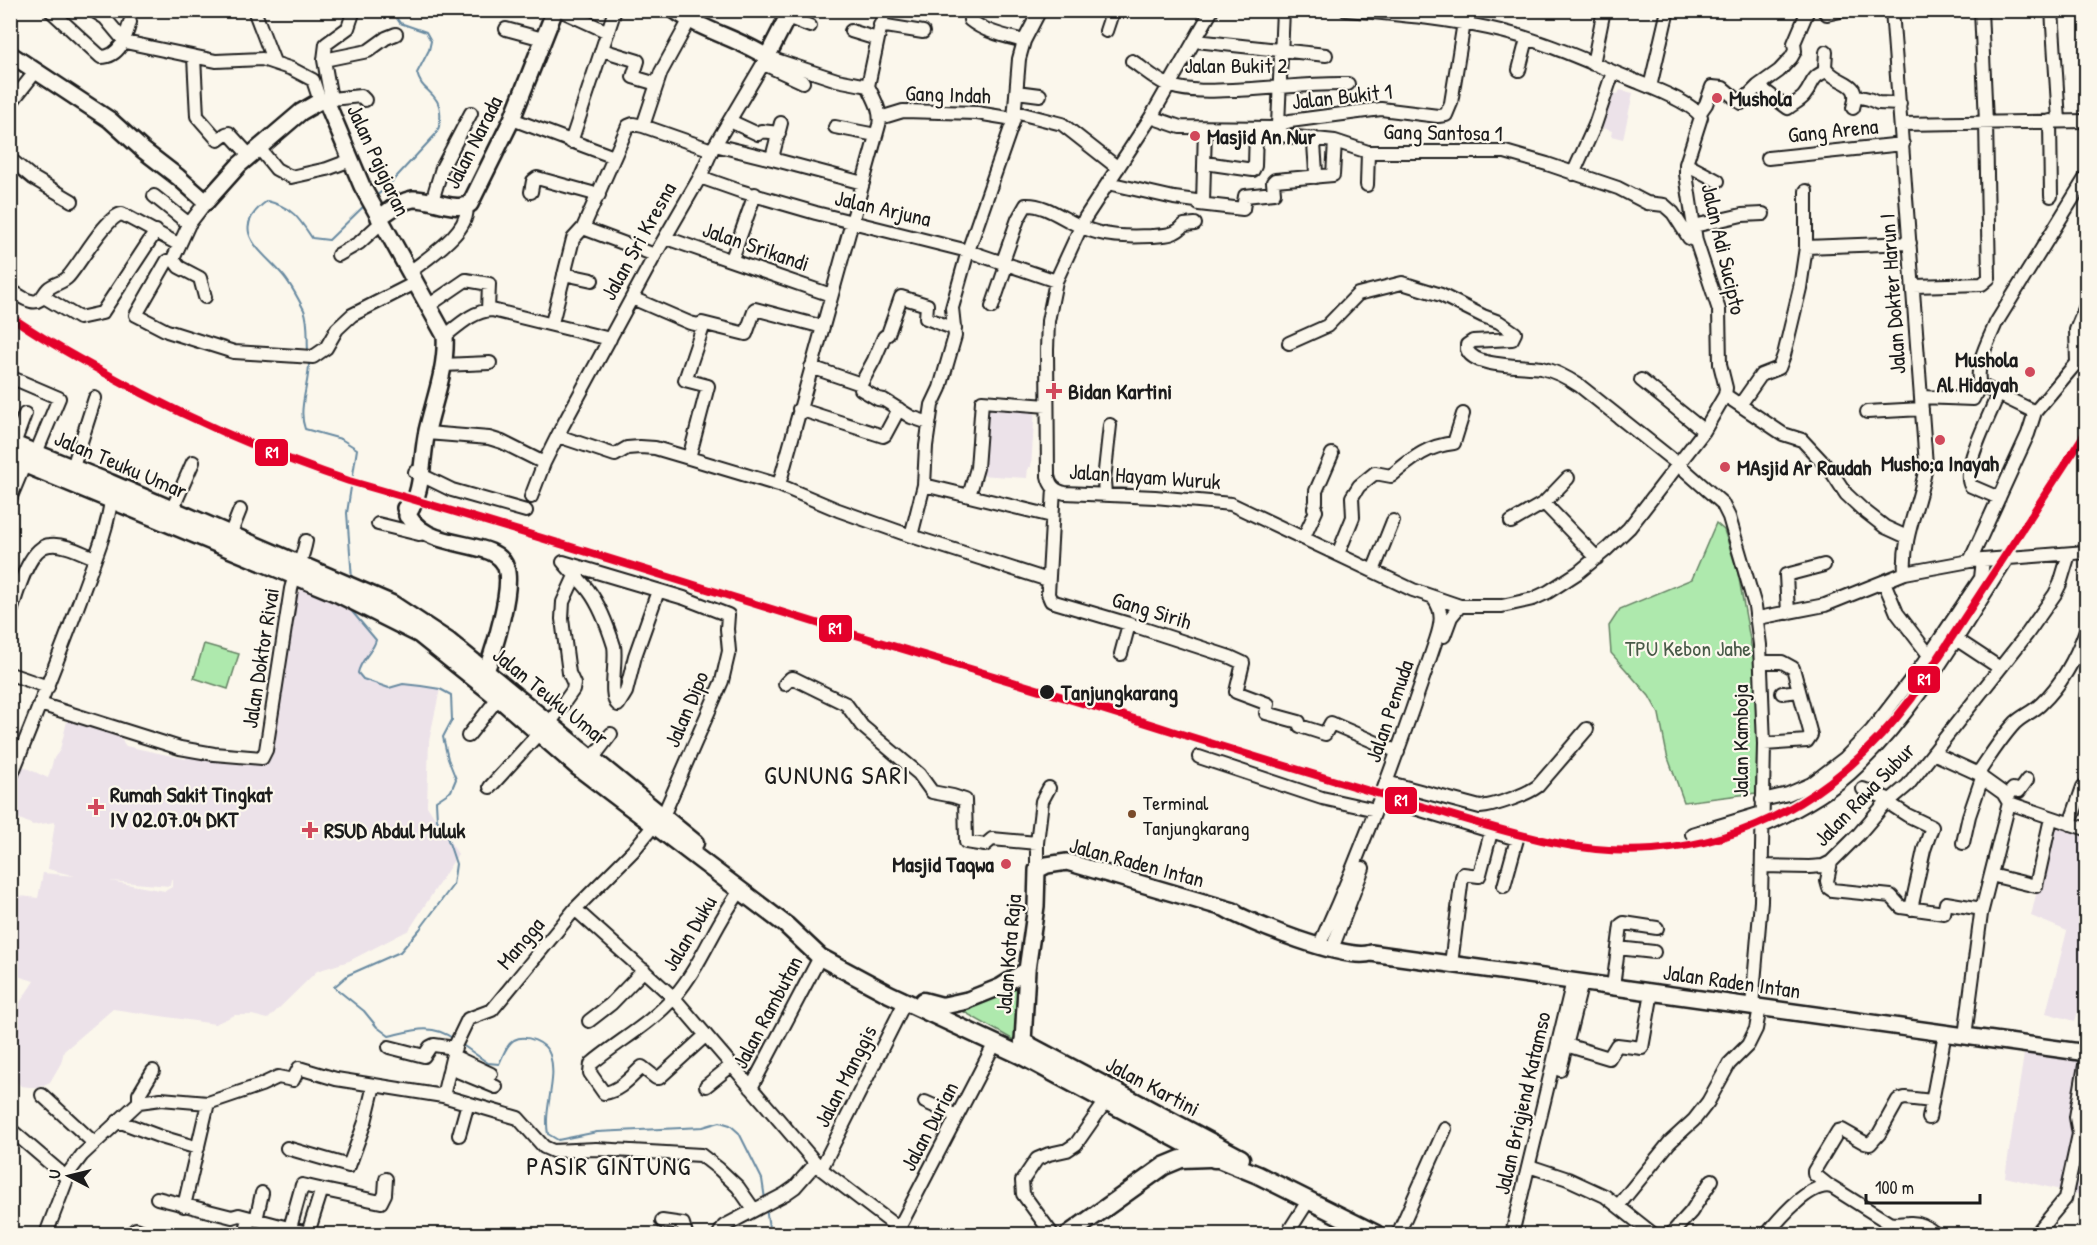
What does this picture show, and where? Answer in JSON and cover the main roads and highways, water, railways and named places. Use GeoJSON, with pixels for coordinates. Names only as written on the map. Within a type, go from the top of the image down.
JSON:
{"type":"FeatureCollection","features":[{"type":"Feature","properties":{"kind":"highway","name":"Jalan Teuku Umar"},"geometry":{"type":"LineString","coordinates":[[19,452],[73,467],[128,503]]}},
{"type":"Feature","properties":{"kind":"highway","name":"Jalan Teuku Umar"},"geometry":{"type":"LineString","coordinates":[[19,452],[128,503],[230,535],[419,634],[498,698],[592,759],[658,820],[820,957],[905,1002],[995,1043]]}},
{"type":"Feature","properties":{"kind":"highway","name":"Jalan Teuku Umar"},"geometry":{"type":"LineString","coordinates":[[176,517],[297,570],[392,604],[427,625],[486,671],[544,728],[579,768],[658,820],[825,948],[924,1002],[942,1006],[965,1001]]}},
{"type":"Feature","properties":{"kind":"highway","name":"Jalan Kartini"},"geometry":{"type":"LineString","coordinates":[[995,1043],[1018,1049],[1251,1163],[1258,1175]]}},
{"type":"Feature","properties":{"kind":"highway","name":"Jalan Kartini"},"geometry":{"type":"LineString","coordinates":[[1018,1049],[1106,1101],[1214,1159],[1258,1175],[1308,1201],[1348,1228],[1376,1234]]}},
{"type":"Feature","properties":{"kind":"highway"},"geometry":{"type":"LineString","coordinates":[[1161,1130],[1168,1140],[1164,1166]]}},
{"type":"Feature","properties":{"kind":"highway"},"geometry":{"type":"LineString","coordinates":[[1069,1234],[1164,1166],[1181,1159],[1214,1159]]}},
{"type":"Feature","properties":{"kind":"main road","name":"Jalan Narada"},"geometry":{"type":"LineString","coordinates":[[380,220],[404,201],[412,199],[466,206],[473,199],[512,119],[555,10]]}},
{"type":"Feature","properties":{"kind":"main road"},"geometry":{"type":"LineString","coordinates":[[674,10],[693,15]]}},
{"type":"Feature","properties":{"kind":"main road","name":"Jalan Sri Kresna"},"geometry":{"type":"LineString","coordinates":[[693,15],[740,42],[765,60],[789,14]]}},
{"type":"Feature","properties":{"kind":"main road","name":"Jalan Pajajaran"},"geometry":{"type":"LineString","coordinates":[[10,54],[115,124],[207,202],[239,165],[301,112],[326,101],[371,204],[445,336],[445,358],[412,508],[407,516],[424,533],[493,553],[507,568],[502,615],[486,671]]}},
{"type":"Feature","properties":{"kind":"main road","name":"Jalan Raden Intan"},"geometry":{"type":"LineString","coordinates":[[1037,870],[1047,865],[1067,862],[1226,909],[1249,913],[1366,949],[1371,953]]}},
{"type":"Feature","properties":{"kind":"main road","name":"Jalan Kota Raja"},"geometry":{"type":"LineString","coordinates":[[1018,1049],[1027,996],[1027,970],[1036,906],[1037,870]]}},
{"type":"Feature","properties":{"kind":"main road","name":"Jalan Raden Intan"},"geometry":{"type":"LineString","coordinates":[[1226,909],[1248,921],[1316,944],[1365,955],[1371,953],[2080,1052],[2086,1057]]}},
{"type":"Feature","properties":{"kind":"main road","name":"Jalan Teuku Umar"},"geometry":{"type":"LineString","coordinates":[[965,1001],[1000,987],[1027,970]]}},
{"type":"Feature","properties":{"kind":"waterway"},"geometry":{"type":"LineString","coordinates":[[375,197],[436,134],[440,118],[437,101],[423,86],[417,73],[431,41],[426,32],[400,23],[391,10]]}},
{"type":"Feature","properties":{"kind":"waterway"},"geometry":{"type":"LineString","coordinates":[[308,351],[306,314],[285,278],[257,248],[249,231],[250,221],[255,211],[267,201],[276,203],[294,214],[312,238],[329,240],[366,204]]}},
{"type":"Feature","properties":{"kind":"waterway"},"geometry":{"type":"LineString","coordinates":[[309,360],[302,413],[305,429],[341,439],[357,449],[347,513],[352,579]]}},
{"type":"Feature","properties":{"kind":"waterway"},"geometry":{"type":"LineString","coordinates":[[349,608],[376,640],[359,668],[358,673],[363,679],[389,688],[403,684],[421,686],[440,689],[451,695],[452,720],[443,737],[456,779],[451,791],[436,801],[437,820],[445,831],[456,864],[453,885],[400,952],[348,975],[334,987],[364,1011],[377,1027],[389,1036],[430,1029],[454,1039]]}},
{"type":"Feature","properties":{"kind":"waterway"},"geometry":{"type":"LineString","coordinates":[[461,1044],[488,1063],[499,1064],[514,1040],[530,1039],[544,1046],[548,1050],[552,1065],[552,1084],[547,1114],[548,1134],[558,1140],[597,1132],[703,1127],[720,1122],[730,1125],[739,1133],[762,1179],[765,1199]]}},
{"type":"Feature","properties":{"kind":"waterway"},"geometry":{"type":"LineString","coordinates":[[766,1208],[770,1234]]}},
{"type":"Feature","properties":{"kind":"place","name":"Mushola"},"geometry":{"type":"Point","coordinates":[1717,98]}},
{"type":"Feature","properties":{"kind":"place","name":"Masjid An Nur"},"geometry":{"type":"Point","coordinates":[1195,136]}},
{"type":"Feature","properties":{"kind":"place","name":"Mushola Al Hidayah"},"geometry":{"type":"Point","coordinates":[2030,372]}},
{"type":"Feature","properties":{"kind":"place","name":"Bidan Kartini"},"geometry":{"type":"Point","coordinates":[1054,391]}},
{"type":"Feature","properties":{"kind":"place","name":"Musho;a Inayah"},"geometry":{"type":"Point","coordinates":[1940,440]}},
{"type":"Feature","properties":{"kind":"place","name":"MAsjid Ar Raudah"},"geometry":{"type":"Point","coordinates":[1725,467]}},
{"type":"Feature","properties":{"kind":"place","name":"Tanjungkarang"},"geometry":{"type":"Point","coordinates":[1047,692]}},
{"type":"Feature","properties":{"kind":"place","name":"Rumah Sakit Tingkat IV 02.07.04 DKT"},"geometry":{"type":"Point","coordinates":[96,807]}},
{"type":"Feature","properties":{"kind":"place","name":"Terminal Tanjungkarang"},"geometry":{"type":"Point","coordinates":[1132,814]}},
{"type":"Feature","properties":{"kind":"place","name":"RSUD Abdul Muluk"},"geometry":{"type":"Point","coordinates":[310,830]}},
{"type":"Feature","properties":{"kind":"place","name":"Masjid Taqwa"},"geometry":{"type":"Point","coordinates":[1006,864]}},
{"type":"Feature","properties":{"kind":"district","name":"GUNUNG SARI"},"geometry":{"type":"Point","coordinates":[837,775]}},
{"type":"Feature","properties":{"kind":"district","name":"PASIR GINTUNG"},"geometry":{"type":"Point","coordinates":[609,1166]}},
{"type":"Feature","properties":{"kind":"park label","name":"TPU Kebon Jahe"},"geometry":{"type":"Point","coordinates":[1688,648]}}]}
